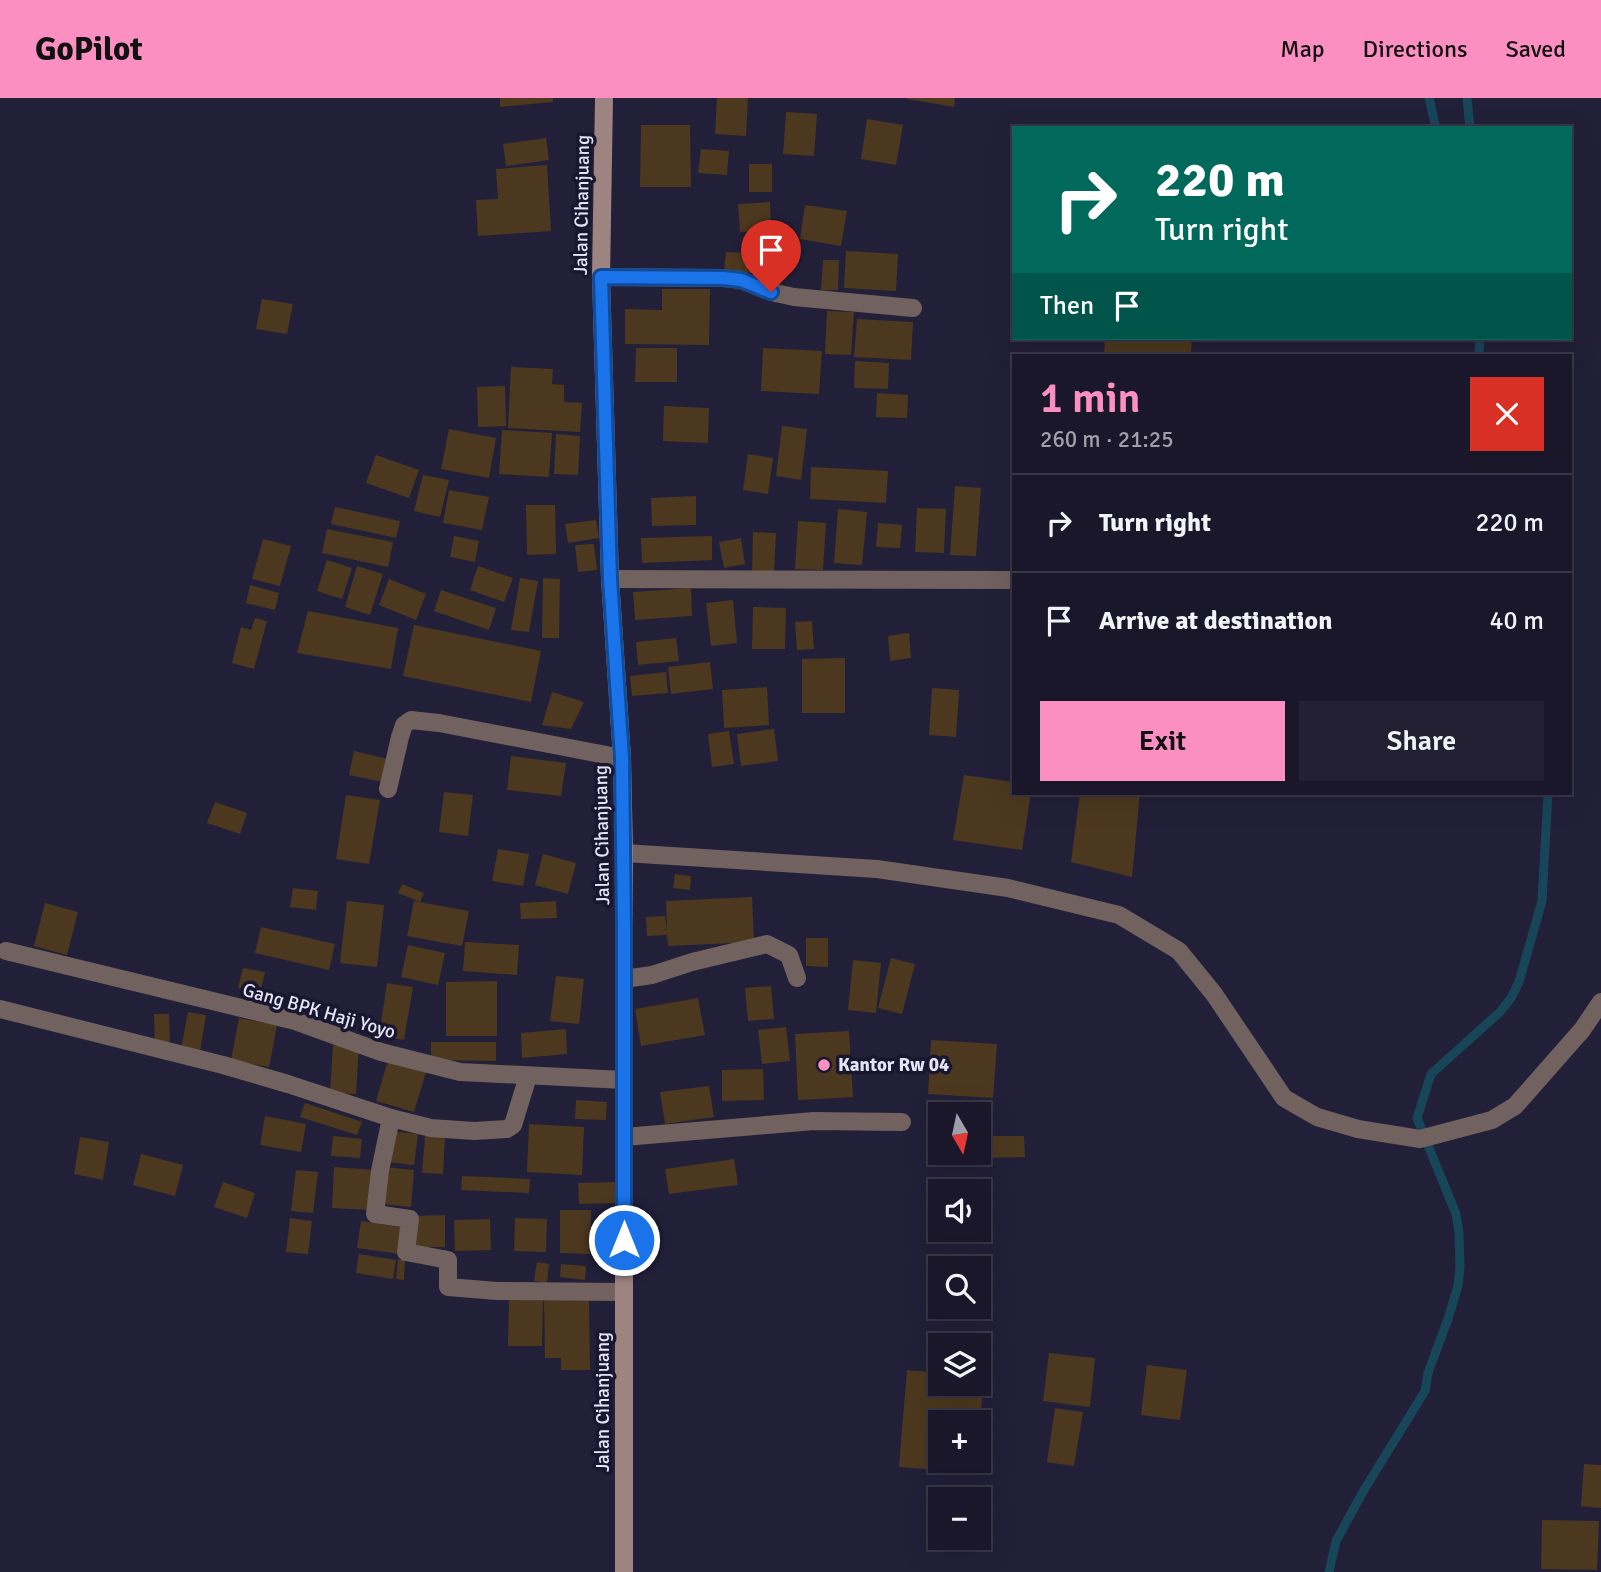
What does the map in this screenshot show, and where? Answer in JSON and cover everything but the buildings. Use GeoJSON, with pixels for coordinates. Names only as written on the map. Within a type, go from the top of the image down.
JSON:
{"type":"FeatureCollection","features":[{"type":"Feature","properties":{"kind":"main road","name":"Jalan Cihanjuang"},"geometry":{"type":"LineString","coordinates":[[604,98],[601,277],[610,579],[622,758],[624,853],[624,1572]]}},
{"type":"Feature","properties":{"kind":"street"},"geometry":{"type":"LineString","coordinates":[[601,277],[723,278],[741,280],[794,298],[912,308]]}},
{"type":"Feature","properties":{"kind":"street"},"geometry":{"type":"LineString","coordinates":[[610,579],[1012,580]]}},
{"type":"Feature","properties":{"kind":"street"},"geometry":{"type":"LineString","coordinates":[[388,789],[404,725],[411,720],[622,758]]}},
{"type":"Feature","properties":{"kind":"street"},"geometry":{"type":"LineString","coordinates":[[624,853],[877,869],[1008,888],[1119,915],[1179,951],[1214,994],[1284,1098],[1317,1116],[1358,1129],[1420,1139],[1492,1120],[1514,1106],[1582,1030],[1601,1002]]}},
{"type":"Feature","properties":{"kind":"street"},"geometry":{"type":"LineString","coordinates":[[624,979],[652,975],[692,962],[767,944],[789,955],[797,978]]}},
{"type":"Feature","properties":{"kind":"street","name":"Gang BPK Haji Yoyo"},"geometry":{"type":"LineString","coordinates":[[6,951],[295,1021],[381,1052],[460,1072],[624,1080]]}},
{"type":"Feature","properties":{"kind":"street"},"geometry":{"type":"LineString","coordinates":[[0,1009],[223,1065],[391,1118],[432,1128],[474,1131],[507,1129],[513,1125],[528,1076]]}},
{"type":"Feature","properties":{"kind":"street"},"geometry":{"type":"LineString","coordinates":[[391,1118],[380,1171],[375,1214],[410,1219],[406,1252],[448,1260],[448,1287],[497,1291],[624,1292]]}},
{"type":"Feature","properties":{"kind":"street"},"geometry":{"type":"LineString","coordinates":[[624,1137],[814,1121],[902,1122]]}},
{"type":"Feature","properties":{"kind":"waterway"},"geometry":{"type":"LineString","coordinates":[[1429,98],[1436,126]]}},
{"type":"Feature","properties":{"kind":"waterway"},"geometry":{"type":"LineString","coordinates":[[1467,98],[1470,126]]}},
{"type":"Feature","properties":{"kind":"waterway"},"geometry":{"type":"LineString","coordinates":[[1479,354],[1480,340]]}},
{"type":"Feature","properties":{"kind":"waterway"},"geometry":{"type":"LineString","coordinates":[[1329,1572],[1336,1541],[1425,1391],[1428,1373],[1458,1286],[1460,1268],[1456,1214],[1417,1118],[1431,1074],[1500,1012],[1519,982],[1542,901],[1548,795]]}},
{"type":"Feature","properties":{"kind":"place","name":"Kantor Rw 04"},"geometry":{"type":"Point","coordinates":[824,1065]}},
{"type":"Feature","properties":{"kind":"route"},"geometry":{"type":"LineString","coordinates":[[624,1240],[622,758],[610,579],[601,277],[723,278],[741,280],[771,292]]}}]}
